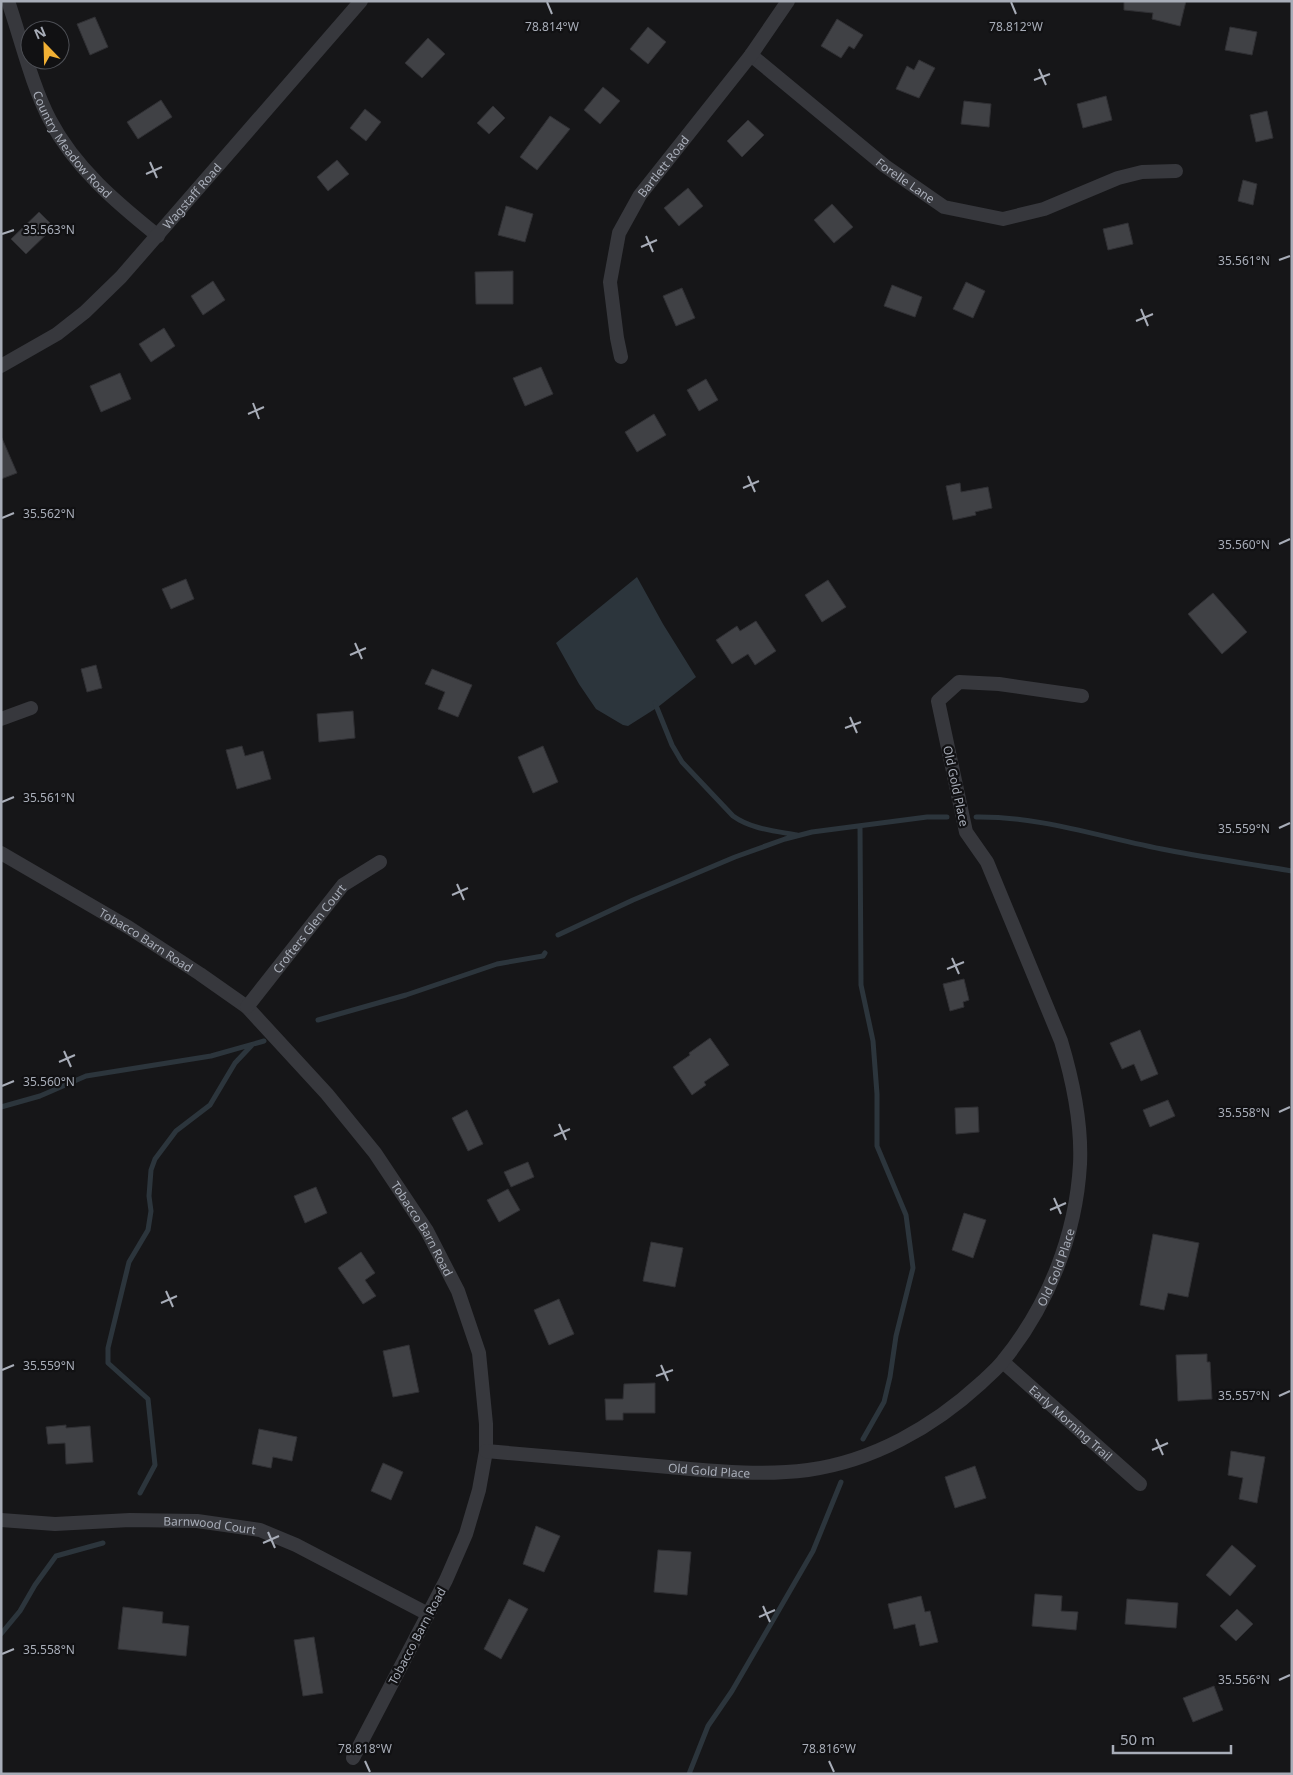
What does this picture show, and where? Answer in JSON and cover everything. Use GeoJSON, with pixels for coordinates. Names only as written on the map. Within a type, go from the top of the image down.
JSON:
{"type":"FeatureCollection","features":[{"type":"Feature","properties":{"kind":"street","name":"Country Meadow Road"},"geometry":{"type":"LineString","coordinates":[[8,1],[39,96],[62,140],[79,164],[90,175],[122,206],[158,236]]}},
{"type":"Feature","properties":{"kind":"street","name":"Wagstaff Road"},"geometry":{"type":"LineString","coordinates":[[1,366],[57,334],[85,312],[122,277],[361,1]]}},
{"type":"Feature","properties":{"kind":"street","name":"Bartlett Road"},"geometry":{"type":"LineString","coordinates":[[621,357],[610,282],[619,233],[640,195],[751,56],[788,1]]}},
{"type":"Feature","properties":{"kind":"street","name":"Forelle Lane"},"geometry":{"type":"LineString","coordinates":[[751,56],[885,166],[944,207],[1004,219],[1044,209],[1126,176],[1142,172],[1176,171]]}},
{"type":"Feature","properties":{"kind":"street","name":"Old Gold Place"},"geometry":{"type":"LineString","coordinates":[[486,1451],[726,1472],[808,1470],[848,1461],[880,1450],[910,1435],[938,1419],[969,1394],[1003,1362],[1041,1304],[1062,1256],[1077,1191],[1080,1165],[1079,1127],[1070,1071],[1062,1041],[988,862],[966,832],[938,701],[959,682],[999,684],[1082,696]]}},
{"type":"Feature","properties":{"kind":"street"},"geometry":{"type":"LineString","coordinates":[[1,719],[31,708]]}},
{"type":"Feature","properties":{"kind":"street","name":"Tobacco Barn Road"},"geometry":{"type":"LineString","coordinates":[[1,853],[128,928],[247,1007],[327,1094],[375,1152],[427,1231],[458,1291],[479,1354],[486,1424],[486,1451],[480,1490],[466,1534],[446,1580],[353,1758]]}},
{"type":"Feature","properties":{"kind":"street","name":"Crofters Glen Court"},"geometry":{"type":"LineString","coordinates":[[247,1007],[343,885],[380,862]]}},
{"type":"Feature","properties":{"kind":"street","name":"Early Morning Trail"},"geometry":{"type":"LineString","coordinates":[[1003,1362],[1140,1484]]}},
{"type":"Feature","properties":{"kind":"street","name":"Barnwood Court"},"geometry":{"type":"LineString","coordinates":[[1,1520],[55,1524],[130,1520],[197,1521],[260,1530],[296,1545],[428,1614]]}},
{"type":"Feature","properties":{"kind":"shaded area"},"geometry":{"type":"Polygon","coordinates":[[[637,577],[696,677],[658,707],[628,726],[596,709],[579,684],[556,643],[637,577]]]}},
{"type":"Feature","properties":{"kind":"building"},"geometry":{"type":"Polygon","coordinates":[[[1124,1],[1186,1],[1180,26],[1152,19],[1153,13],[1124,10],[1124,1]]]}},
{"type":"Feature","properties":{"kind":"building"},"geometry":{"type":"Polygon","coordinates":[[[95,17],[108,47],[90,55],[77,24],[95,17]]]}},
{"type":"Feature","properties":{"kind":"building"},"geometry":{"type":"Polygon","coordinates":[[[837,19],[863,35],[854,49],[849,46],[841,58],[821,46],[837,19]]]}},
{"type":"Feature","properties":{"kind":"building"},"geometry":{"type":"Polygon","coordinates":[[[648,27],[666,42],[648,64],[630,49],[648,27]]]}},
{"type":"Feature","properties":{"kind":"building"},"geometry":{"type":"Polygon","coordinates":[[[1230,27],[1257,32],[1252,55],[1225,50],[1230,27]]]}},
{"type":"Feature","properties":{"kind":"building"},"geometry":{"type":"Polygon","coordinates":[[[428,38],[445,54],[422,78],[405,63],[428,38]]]}},
{"type":"Feature","properties":{"kind":"building"},"geometry":{"type":"Polygon","coordinates":[[[919,60],[935,68],[919,98],[896,89],[907,66],[914,70],[919,60]]]}},
{"type":"Feature","properties":{"kind":"building"},"geometry":{"type":"Polygon","coordinates":[[[603,87],[620,101],[600,124],[584,110],[603,87]]]}},
{"type":"Feature","properties":{"kind":"building"},"geometry":{"type":"Polygon","coordinates":[[[1106,96],[1112,120],[1083,128],[1077,104],[1106,96]]]}},
{"type":"Feature","properties":{"kind":"building"},"geometry":{"type":"Polygon","coordinates":[[[161,100],[172,117],[138,139],[127,122],[161,100]]]}},
{"type":"Feature","properties":{"kind":"building"},"geometry":{"type":"Polygon","coordinates":[[[964,101],[991,104],[989,127],[961,124],[964,101]]]}},
{"type":"Feature","properties":{"kind":"building"},"geometry":{"type":"Polygon","coordinates":[[[493,106],[505,118],[489,134],[477,123],[493,106]]]}},
{"type":"Feature","properties":{"kind":"building"},"geometry":{"type":"Polygon","coordinates":[[[365,109],[381,122],[366,141],[350,128],[365,109]]]}},
{"type":"Feature","properties":{"kind":"building"},"geometry":{"type":"Polygon","coordinates":[[[1267,111],[1273,138],[1256,142],[1250,115],[1267,111]]]}},
{"type":"Feature","properties":{"kind":"building"},"geometry":{"type":"Polygon","coordinates":[[[550,116],[570,129],[537,170],[520,157],[550,116]]]}},
{"type":"Feature","properties":{"kind":"building"},"geometry":{"type":"Polygon","coordinates":[[[748,120],[764,135],[742,157],[727,141],[748,120]]]}},
{"type":"Feature","properties":{"kind":"building"},"geometry":{"type":"Polygon","coordinates":[[[337,160],[349,174],[328,191],[317,177],[337,160]]]}},
{"type":"Feature","properties":{"kind":"building"},"geometry":{"type":"Polygon","coordinates":[[[1243,180],[1257,184],[1253,205],[1238,201],[1243,180]]]}},
{"type":"Feature","properties":{"kind":"building"},"geometry":{"type":"Polygon","coordinates":[[[688,188],[703,206],[679,226],[664,208],[688,188]]]}},
{"type":"Feature","properties":{"kind":"building"},"geometry":{"type":"Polygon","coordinates":[[[832,204],[853,227],[834,243],[814,220],[832,204]]]}},
{"type":"Feature","properties":{"kind":"building"},"geometry":{"type":"Polygon","coordinates":[[[506,206],[533,214],[525,242],[498,235],[506,206]]]}},
{"type":"Feature","properties":{"kind":"building"},"geometry":{"type":"Polygon","coordinates":[[[39,212],[54,227],[26,254],[11,239],[39,212]]]}},
{"type":"Feature","properties":{"kind":"building"},"geometry":{"type":"Polygon","coordinates":[[[1128,223],[1133,244],[1108,250],[1103,229],[1128,223]]]}},
{"type":"Feature","properties":{"kind":"building"},"geometry":{"type":"Polygon","coordinates":[[[513,271],[513,304],[476,304],[475,272],[513,271]]]}},
{"type":"Feature","properties":{"kind":"building"},"geometry":{"type":"Polygon","coordinates":[[[213,281],[225,300],[203,315],[191,296],[213,281]]]}},
{"type":"Feature","properties":{"kind":"building"},"geometry":{"type":"Polygon","coordinates":[[[966,282],[985,291],[973,318],[953,309],[966,282]]]}},
{"type":"Feature","properties":{"kind":"building"},"geometry":{"type":"Polygon","coordinates":[[[892,285],[922,297],[915,317],[884,306],[892,285]]]}},
{"type":"Feature","properties":{"kind":"building"},"geometry":{"type":"Polygon","coordinates":[[[682,288],[695,318],[676,326],[663,296],[682,288]]]}},
{"type":"Feature","properties":{"kind":"building"},"geometry":{"type":"Polygon","coordinates":[[[164,328],[175,346],[151,362],[139,344],[164,328]]]}},
{"type":"Feature","properties":{"kind":"building"},"geometry":{"type":"Polygon","coordinates":[[[541,367],[553,394],[525,406],[513,378],[541,367]]]}},
{"type":"Feature","properties":{"kind":"building"},"geometry":{"type":"Polygon","coordinates":[[[120,373],[131,399],[101,412],[90,386],[120,373]]]}},
{"type":"Feature","properties":{"kind":"building"},"geometry":{"type":"Polygon","coordinates":[[[706,379],[718,400],[699,411],[687,390],[706,379]]]}},
{"type":"Feature","properties":{"kind":"building"},"geometry":{"type":"Polygon","coordinates":[[[654,414],[666,435],[637,452],[625,432],[654,414]]]}},
{"type":"Feature","properties":{"kind":"building"},"geometry":{"type":"Polygon","coordinates":[[[1,436],[17,473],[1,479],[1,436]]]}},
{"type":"Feature","properties":{"kind":"building"},"geometry":{"type":"Polygon","coordinates":[[[960,483],[961,492],[988,487],[992,508],[975,512],[976,515],[953,520],[946,486],[960,483]]]}},
{"type":"Feature","properties":{"kind":"building"},"geometry":{"type":"Polygon","coordinates":[[[186,579],[194,599],[171,609],[162,589],[186,579]]]}},
{"type":"Feature","properties":{"kind":"building"},"geometry":{"type":"Polygon","coordinates":[[[828,580],[846,607],[822,622],[805,595],[828,580]]]}},
{"type":"Feature","properties":{"kind":"building"},"geometry":{"type":"Polygon","coordinates":[[[1213,593],[1247,632],[1222,654],[1188,614],[1213,593]]]}},
{"type":"Feature","properties":{"kind":"building"},"geometry":{"type":"Polygon","coordinates":[[[756,621],[776,651],[755,665],[748,654],[732,664],[716,640],[737,626],[740,631],[756,621]]]}},
{"type":"Feature","properties":{"kind":"building"},"geometry":{"type":"Polygon","coordinates":[[[96,665],[102,688],[87,692],[81,669],[96,665]]]}},
{"type":"Feature","properties":{"kind":"building"},"geometry":{"type":"Polygon","coordinates":[[[432,669],[472,685],[458,717],[438,709],[445,692],[425,684],[432,669]]]}},
{"type":"Feature","properties":{"kind":"building"},"geometry":{"type":"Polygon","coordinates":[[[353,711],[355,738],[319,742],[317,714],[353,711]]]}},
{"type":"Feature","properties":{"kind":"building"},"geometry":{"type":"Polygon","coordinates":[[[242,746],[245,756],[263,751],[271,779],[237,789],[226,750],[242,746]]]}},
{"type":"Feature","properties":{"kind":"building"},"geometry":{"type":"Polygon","coordinates":[[[543,746],[558,782],[533,793],[518,757],[543,746]]]}},
{"type":"Feature","properties":{"kind":"building"},"geometry":{"type":"Polygon","coordinates":[[[964,979],[969,1000],[963,1002],[964,1007],[950,1011],[943,984],[964,979]]]}},
{"type":"Feature","properties":{"kind":"building"},"geometry":{"type":"Polygon","coordinates":[[[1140,1030],[1158,1074],[1141,1081],[1134,1064],[1122,1069],[1110,1043],[1140,1030]]]}},
{"type":"Feature","properties":{"kind":"building"},"geometry":{"type":"Polygon","coordinates":[[[710,1038],[729,1065],[704,1082],[706,1085],[692,1095],[673,1067],[710,1038]]]}},
{"type":"Feature","properties":{"kind":"building"},"geometry":{"type":"Polygon","coordinates":[[[1168,1100],[1175,1116],[1150,1127],[1143,1110],[1168,1100]]]}},
{"type":"Feature","properties":{"kind":"building"},"geometry":{"type":"Polygon","coordinates":[[[978,1107],[979,1132],[956,1134],[955,1108],[978,1107]]]}},
{"type":"Feature","properties":{"kind":"building"},"geometry":{"type":"Polygon","coordinates":[[[467,1110],[483,1144],[468,1151],[452,1118],[467,1110]]]}},
{"type":"Feature","properties":{"kind":"building"},"geometry":{"type":"Polygon","coordinates":[[[528,1162],[534,1177],[511,1187],[504,1172],[528,1162]]]}},
{"type":"Feature","properties":{"kind":"building"},"geometry":{"type":"Polygon","coordinates":[[[316,1187],[327,1213],[305,1223],[294,1196],[316,1187]]]}},
{"type":"Feature","properties":{"kind":"building"},"geometry":{"type":"Polygon","coordinates":[[[508,1189],[520,1210],[499,1222],[487,1200],[508,1189]]]}},
{"type":"Feature","properties":{"kind":"building"},"geometry":{"type":"Polygon","coordinates":[[[964,1213],[986,1220],[973,1258],[952,1250],[964,1213]]]}},
{"type":"Feature","properties":{"kind":"building"},"geometry":{"type":"Polygon","coordinates":[[[1153,1234],[1199,1243],[1188,1297],[1168,1293],[1164,1310],[1140,1305],[1153,1234]]]}},
{"type":"Feature","properties":{"kind":"building"},"geometry":{"type":"Polygon","coordinates":[[[651,1242],[683,1248],[675,1287],[643,1281],[651,1242]]]}},
{"type":"Feature","properties":{"kind":"building"},"geometry":{"type":"Polygon","coordinates":[[[361,1252],[375,1273],[365,1280],[376,1296],[363,1304],[338,1268],[361,1252]]]}},
{"type":"Feature","properties":{"kind":"building"},"geometry":{"type":"Polygon","coordinates":[[[559,1299],[574,1334],[549,1345],[534,1310],[559,1299]]]}},
{"type":"Feature","properties":{"kind":"building"},"geometry":{"type":"Polygon","coordinates":[[[409,1345],[419,1392],[393,1397],[383,1351],[409,1345]]]}},
{"type":"Feature","properties":{"kind":"building"},"geometry":{"type":"Polygon","coordinates":[[[1207,1354],[1207,1362],[1210,1362],[1212,1399],[1178,1401],[1176,1355],[1207,1354]]]}},
{"type":"Feature","properties":{"kind":"building"},"geometry":{"type":"Polygon","coordinates":[[[655,1383],[655,1413],[623,1413],[623,1420],[606,1420],[605,1399],[623,1399],[624,1384],[655,1383]]]}},
{"type":"Feature","properties":{"kind":"building"},"geometry":{"type":"Polygon","coordinates":[[[66,1425],[66,1428],[90,1426],[93,1462],[66,1464],[65,1443],[48,1444],[46,1427],[66,1425]]]}},
{"type":"Feature","properties":{"kind":"building"},"geometry":{"type":"Polygon","coordinates":[[[259,1429],[297,1437],[292,1461],[273,1457],[271,1468],[252,1464],[259,1429]]]}},
{"type":"Feature","properties":{"kind":"building"},"geometry":{"type":"Polygon","coordinates":[[[1231,1451],[1265,1457],[1257,1503],[1239,1499],[1243,1478],[1228,1475],[1231,1451]]]}},
{"type":"Feature","properties":{"kind":"building"},"geometry":{"type":"Polygon","coordinates":[[[383,1463],[403,1472],[391,1500],[371,1491],[383,1463]]]}},
{"type":"Feature","properties":{"kind":"building"},"geometry":{"type":"Polygon","coordinates":[[[975,1466],[986,1498],[955,1508],[945,1477],[975,1466]]]}},
{"type":"Feature","properties":{"kind":"building"},"geometry":{"type":"Polygon","coordinates":[[[536,1526],[560,1536],[544,1572],[523,1564],[536,1526]]]}},
{"type":"Feature","properties":{"kind":"building"},"geometry":{"type":"Polygon","coordinates":[[[1232,1545],[1256,1566],[1230,1596],[1206,1575],[1232,1545]]]}},
{"type":"Feature","properties":{"kind":"building"},"geometry":{"type":"Polygon","coordinates":[[[658,1550],[691,1552],[687,1595],[654,1592],[658,1550]]]}},
{"type":"Feature","properties":{"kind":"building"},"geometry":{"type":"Polygon","coordinates":[[[1035,1594],[1062,1596],[1061,1611],[1078,1612],[1076,1630],[1032,1626],[1035,1594]]]}},
{"type":"Feature","properties":{"kind":"building"},"geometry":{"type":"Polygon","coordinates":[[[921,1596],[925,1612],[930,1611],[938,1642],[920,1646],[915,1624],[894,1629],[888,1604],[921,1596]]]}},
{"type":"Feature","properties":{"kind":"building"},"geometry":{"type":"Polygon","coordinates":[[[509,1599],[528,1609],[501,1659],[484,1649],[509,1599]]]}},
{"type":"Feature","properties":{"kind":"building"},"geometry":{"type":"Polygon","coordinates":[[[1127,1599],[1178,1603],[1176,1628],[1125,1624],[1127,1599]]]}},
{"type":"Feature","properties":{"kind":"building"},"geometry":{"type":"Polygon","coordinates":[[[123,1607],[163,1612],[162,1623],[189,1626],[186,1656],[118,1649],[123,1607]]]}},
{"type":"Feature","properties":{"kind":"building"},"geometry":{"type":"Polygon","coordinates":[[[1237,1609],[1253,1624],[1236,1641],[1220,1626],[1237,1609]]]}},
{"type":"Feature","properties":{"kind":"building"},"geometry":{"type":"Polygon","coordinates":[[[314,1637],[323,1693],[303,1696],[294,1640],[314,1637]]]}},
{"type":"Feature","properties":{"kind":"building"},"geometry":{"type":"Polygon","coordinates":[[[1214,1686],[1223,1710],[1193,1722],[1183,1698],[1214,1686]]]}},
{"type":"Feature","properties":{"kind":"waterway"},"geometry":{"type":"LineString","coordinates":[[655,703],[672,745],[682,762],[733,816],[755,827],[797,835]]}},
{"type":"Feature","properties":{"kind":"waterway"},"geometry":{"type":"LineString","coordinates":[[558,935],[633,900],[735,857],[785,839],[812,832],[927,817],[947,817]]}},
{"type":"Feature","properties":{"kind":"waterway"},"geometry":{"type":"LineString","coordinates":[[976,817],[1024,820],[1048,824],[1167,850],[1292,871]]}},
{"type":"Feature","properties":{"kind":"waterway"},"geometry":{"type":"LineString","coordinates":[[860,826],[861,985],[873,1041],[877,1094],[877,1146],[906,1215],[913,1268],[896,1336],[884,1402],[863,1439]]}},
{"type":"Feature","properties":{"kind":"waterway"},"geometry":{"type":"LineString","coordinates":[[318,1020],[406,995],[497,964],[543,956],[545,953]]}},
{"type":"Feature","properties":{"kind":"waterway"},"geometry":{"type":"LineString","coordinates":[[1,1107],[40,1096],[86,1076],[211,1056],[264,1041]]}},
{"type":"Feature","properties":{"kind":"waterway"},"geometry":{"type":"LineString","coordinates":[[140,1493],[155,1465],[148,1399],[108,1363],[108,1348],[129,1262],[148,1230],[151,1211],[149,1196],[151,1170],[155,1159],[176,1131],[210,1105],[235,1063],[252,1045]]}},
{"type":"Feature","properties":{"kind":"waterway"},"geometry":{"type":"LineString","coordinates":[[689,1774],[708,1726],[732,1691],[813,1551],[841,1482]]}},
{"type":"Feature","properties":{"kind":"waterway"},"geometry":{"type":"LineString","coordinates":[[1,1634],[20,1611],[35,1585],[56,1556],[103,1543]]}}]}
